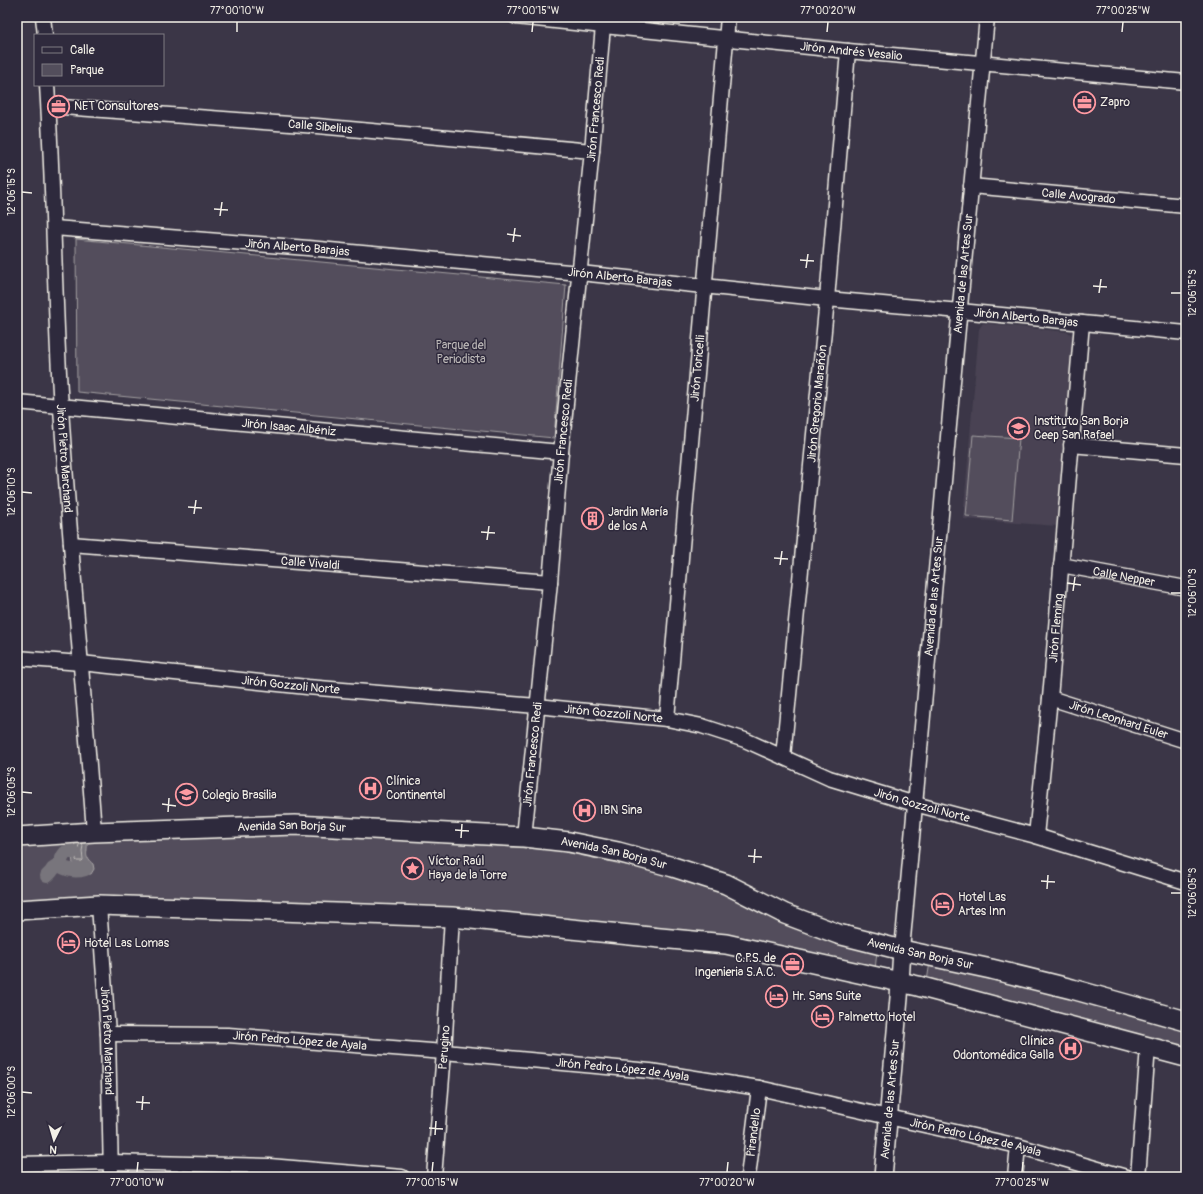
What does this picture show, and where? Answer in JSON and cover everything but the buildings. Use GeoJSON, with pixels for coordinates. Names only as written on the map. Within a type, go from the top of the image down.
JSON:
{"type":"FeatureCollection","features":[{"type":"Feature","properties":{"kind":"main road","name":"Avenida San Borja Sur"},"geometry":{"type":"LineString","coordinates":[[17,837],[94,832],[295,825],[524,837],[576,843],[618,852],[673,867],[726,884],[785,914],[838,934],[1072,989],[1186,1021]]}},
{"type":"Feature","properties":{"kind":"main road"},"geometry":{"type":"LineString","coordinates":[[17,910],[98,905],[452,917],[726,944],[933,990],[1186,1057]]}},
{"type":"Feature","properties":{"kind":"street"},"geometry":{"type":"LineString","coordinates":[[44,17],[44,34]]}},
{"type":"Feature","properties":{"kind":"street","name":"Jirón Andrés Vesalio"},"geometry":{"type":"LineString","coordinates":[[516,17],[848,51],[1186,82]]}},
{"type":"Feature","properties":{"kind":"street","name":"Jirón Toricelli"},"geometry":{"type":"LineString","coordinates":[[667,719],[706,287],[728,17]]}},
{"type":"Feature","properties":{"kind":"street","name":"Avenida de las Artes Sur"},"geometry":{"type":"LineString","coordinates":[[883,1177],[914,804],[987,17]]}},
{"type":"Feature","properties":{"kind":"street","name":"Jirón Francesco Redi"},"geometry":{"type":"LineString","coordinates":[[524,837],[603,26]]}},
{"type":"Feature","properties":{"kind":"street","name":"Jirón Gregorio Marañón"},"geometry":{"type":"LineString","coordinates":[[783,757],[828,299],[848,51]]}},
{"type":"Feature","properties":{"kind":"street","name":"Jirón Pietro Marchand"},"geometry":{"type":"LineString","coordinates":[[47,86],[61,406],[94,832]]}},
{"type":"Feature","properties":{"kind":"street","name":"Calle Sibelius"},"geometry":{"type":"LineString","coordinates":[[49,106],[317,126],[592,151]]}},
{"type":"Feature","properties":{"kind":"street","name":"Calle Avogrado"},"geometry":{"type":"LineString","coordinates":[[971,186],[1186,206]]}},
{"type":"Feature","properties":{"kind":"street","name":"Jirón Alberto Barajas"},"geometry":{"type":"LineString","coordinates":[[54,228],[308,248],[580,273],[706,287],[1186,333]]}},
{"type":"Feature","properties":{"kind":"street","name":"Jirón Fleming"},"geometry":{"type":"LineString","coordinates":[[1036,836],[1050,698],[1082,323]]}},
{"type":"Feature","properties":{"kind":"street","name":"Jirón Isaac Albéniz"},"geometry":{"type":"LineString","coordinates":[[17,402],[561,452]]}},
{"type":"Feature","properties":{"kind":"street"},"geometry":{"type":"LineString","coordinates":[[1071,445],[1186,455]]}},
{"type":"Feature","properties":{"kind":"street","name":"Calle Vivaldi"},"geometry":{"type":"LineString","coordinates":[[71,544],[550,582]]}},
{"type":"Feature","properties":{"kind":"street","name":"Calle Nepper"},"geometry":{"type":"LineString","coordinates":[[1061,565],[1186,588]]}},
{"type":"Feature","properties":{"kind":"street","name":"Jirón Gozzoli Norte"},"geometry":{"type":"LineString","coordinates":[[17,658],[81,663],[307,687],[537,706],[667,719],[702,726],[744,740],[829,778],[914,804],[1036,836],[1186,882]]}},
{"type":"Feature","properties":{"kind":"street","name":"Jirón Leonhard Euler"},"geometry":{"type":"LineString","coordinates":[[1050,698],[1186,741]]}},
{"type":"Feature","properties":{"kind":"street","name":"Jirón Pietro Marchand"},"geometry":{"type":"LineString","coordinates":[[98,905],[108,1034],[111,1177]]}},
{"type":"Feature","properties":{"kind":"street","name":"Perugino"},"geometry":{"type":"LineString","coordinates":[[434,1177],[444,1052],[452,917]]}},
{"type":"Feature","properties":{"kind":"street","name":"Jirón Pedro López de Ayala"},"geometry":{"type":"LineString","coordinates":[[108,1034],[228,1034],[650,1071],[759,1088],[1018,1146],[1126,1177]]}},
{"type":"Feature","properties":{"kind":"street"},"geometry":{"type":"LineString","coordinates":[[1138,1177],[1148,1047]]}},
{"type":"Feature","properties":{"kind":"street","name":"Pirandello"},"geometry":{"type":"LineString","coordinates":[[748,1177],[759,1088]]}},
{"type":"Feature","properties":{"kind":"street"},"geometry":{"type":"LineString","coordinates":[[1015,1177],[1018,1146]]}},
{"type":"Feature","properties":{"kind":"street"},"geometry":{"type":"LineString","coordinates":[[17,1164],[110,1162],[269,1166],[402,1177]]}},
{"type":"Feature","properties":{"kind":"shaded area","name":"Instituto San Borja Ceep San Rafael"},"geometry":{"type":"Polygon","coordinates":[[[983,323],[1068,332],[1074,337],[1057,526],[963,519],[979,329],[983,323]]]}},
{"type":"Feature","properties":{"kind":"green space","name":"Parque del Periodista"},"geometry":{"type":"Polygon","coordinates":[[[76,239],[566,285],[554,438],[77,392],[76,239]]]}},
{"type":"Feature","properties":{"kind":"green space"},"geometry":{"type":"Polygon","coordinates":[[[973,435],[1019,438],[1012,520],[966,516],[973,435]]]}},
{"type":"Feature","properties":{"kind":"green space"},"geometry":{"type":"Polygon","coordinates":[[[292,832],[556,850],[695,880],[877,951],[875,970],[702,936],[17,902],[17,841],[292,832]]]}},
{"type":"Feature","properties":{"kind":"green space"},"geometry":{"type":"Polygon","coordinates":[[[930,962],[1186,1026],[1186,1051],[927,981],[930,962]]]}},
{"type":"Feature","properties":{"kind":"green space"},"geometry":{"type":"Polygon","coordinates":[[[121,1175],[224,1177],[121,1177],[121,1175]]]}},
{"type":"Feature","properties":{"kind":"water"},"geometry":{"type":"Polygon","coordinates":[[[83,840],[87,843],[87,857],[93,864],[94,869],[91,874],[87,874],[83,866],[73,864],[73,847],[83,840]]]}},
{"type":"Feature","properties":{"kind":"waterway"},"geometry":{"type":"LineString","coordinates":[[47,876],[59,865],[66,852],[73,852]]}},
{"type":"Feature","properties":{"kind":"waterway"},"geometry":{"type":"LineString","coordinates":[[59,865],[66,869],[72,870],[85,869]]}},
{"type":"Feature","properties":{"kind":"place","name":"Zapro"},"geometry":{"type":"Point","coordinates":[1085,102]}},
{"type":"Feature","properties":{"kind":"place","name":"NET Consultores"},"geometry":{"type":"Point","coordinates":[58,106]}},
{"type":"Feature","properties":{"kind":"place","name":"Instituto San Borja Ceep San Rafael"},"geometry":{"type":"Point","coordinates":[1018,428]}},
{"type":"Feature","properties":{"kind":"place","name":"Jardin María de los A"},"geometry":{"type":"Point","coordinates":[593,519]}},
{"type":"Feature","properties":{"kind":"place","name":"Clínica Continental"},"geometry":{"type":"Point","coordinates":[371,788]}},
{"type":"Feature","properties":{"kind":"place","name":"Colegio Brasilia"},"geometry":{"type":"Point","coordinates":[187,795]}},
{"type":"Feature","properties":{"kind":"place","name":"IBN Sina"},"geometry":{"type":"Point","coordinates":[585,810]}},
{"type":"Feature","properties":{"kind":"place","name":"Víctor Raúl Haya de la Torre"},"geometry":{"type":"Point","coordinates":[413,868]}},
{"type":"Feature","properties":{"kind":"place","name":"Hotel Las Artes Inn"},"geometry":{"type":"Point","coordinates":[942,904]}},
{"type":"Feature","properties":{"kind":"place","name":"Hotel Las Lomas"},"geometry":{"type":"Point","coordinates":[68,943]}},
{"type":"Feature","properties":{"kind":"place","name":"C.P.S. de Ingenieria S.A.C."},"geometry":{"type":"Point","coordinates":[792,965]}},
{"type":"Feature","properties":{"kind":"place","name":"Hr. Sans Suite"},"geometry":{"type":"Point","coordinates":[776,996]}},
{"type":"Feature","properties":{"kind":"place","name":"Palmetto Hotel"},"geometry":{"type":"Point","coordinates":[823,1017]}},
{"type":"Feature","properties":{"kind":"place","name":"Clínica Odontomédica Galla"},"geometry":{"type":"Point","coordinates":[1070,1048]}}]}
